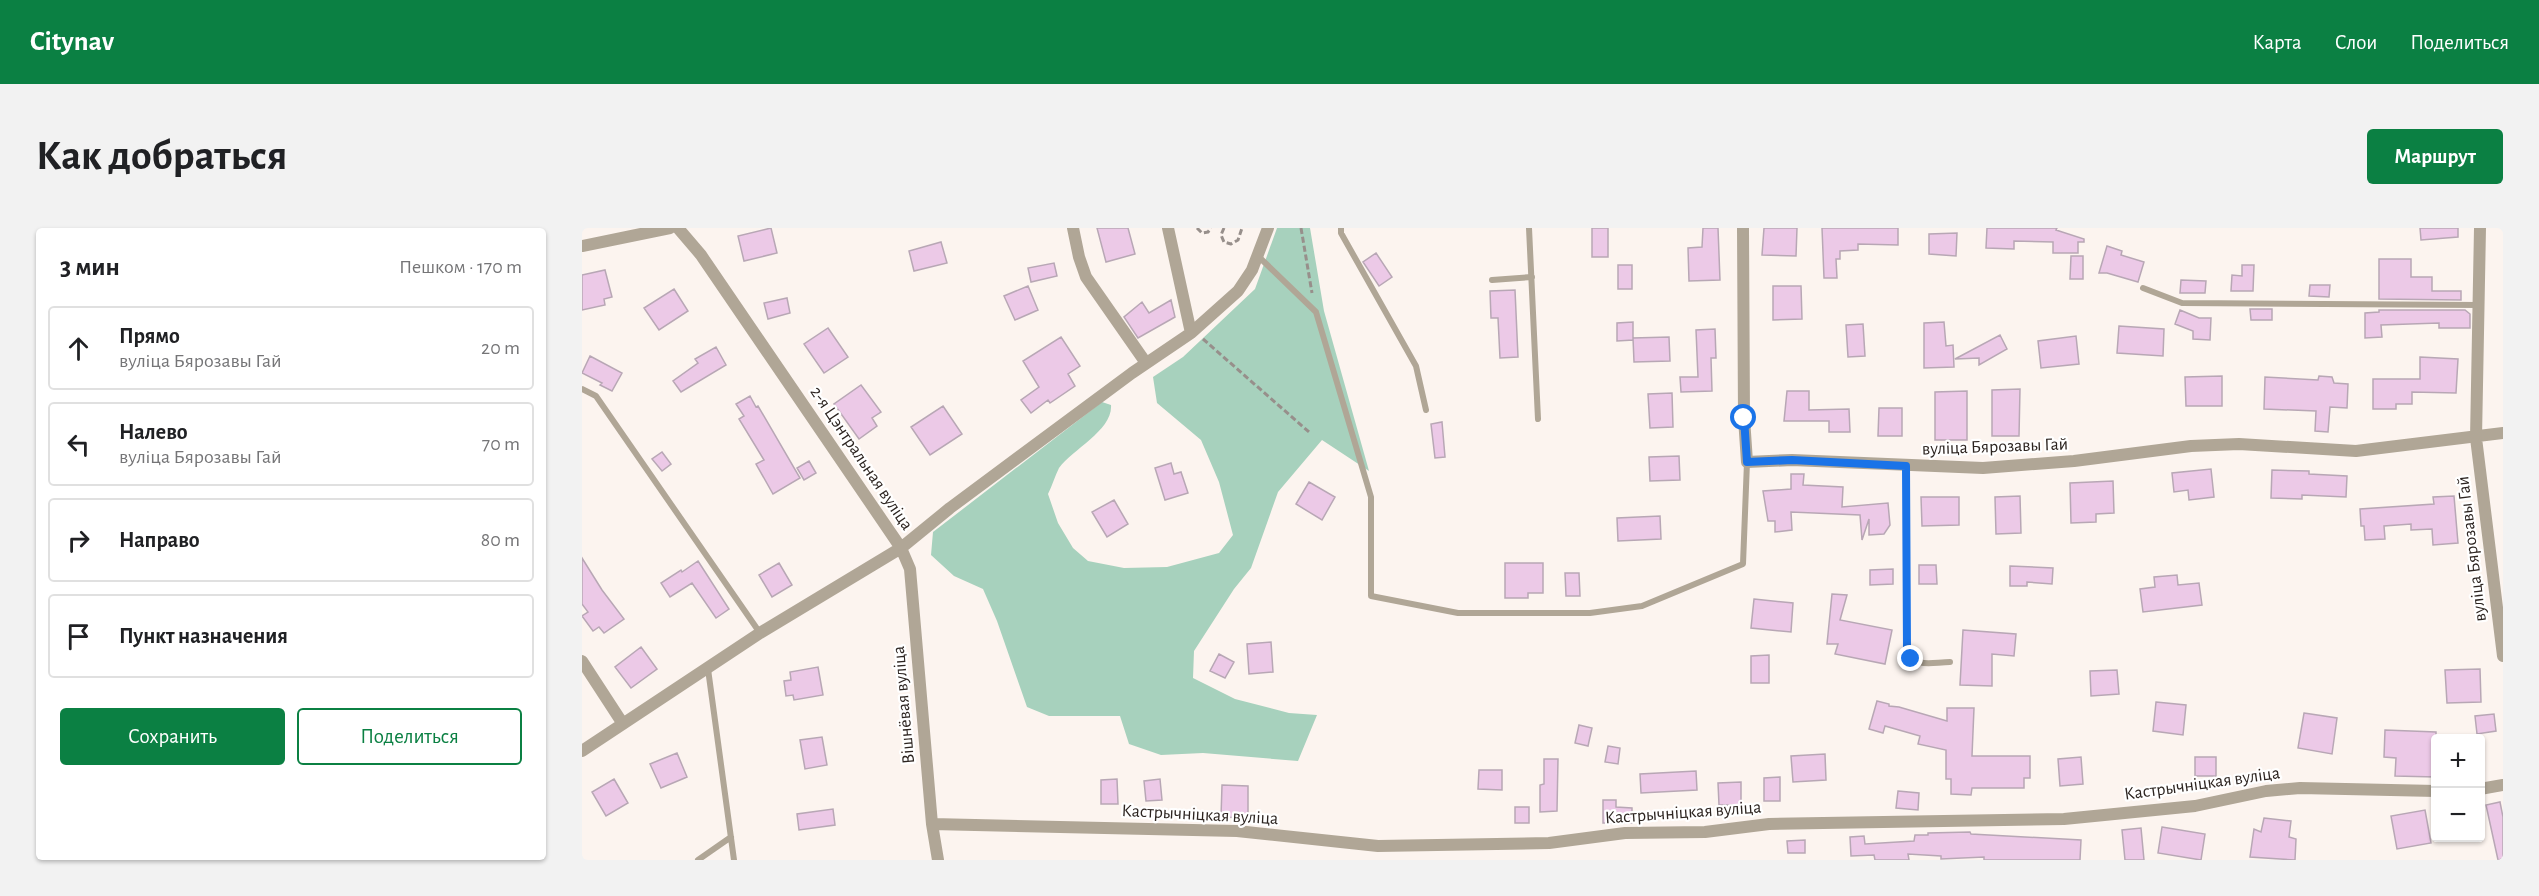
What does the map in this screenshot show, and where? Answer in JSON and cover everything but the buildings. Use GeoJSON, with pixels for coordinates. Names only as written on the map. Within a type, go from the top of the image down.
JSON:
{"type":"FeatureCollection","features":[{"type":"Feature","properties":{"kind":"street"},"geometry":{"type":"LineString","coordinates":[[582,246],[670,228]]}},
{"type":"Feature","properties":{"kind":"street","name":"2-я Цэнтральная вуліца"},"geometry":{"type":"LineString","coordinates":[[582,751],[760,633],[901,548],[701,255],[678,228]]}},
{"type":"Feature","properties":{"kind":"street"},"geometry":{"type":"LineString","coordinates":[[1073,228],[1086,277],[1146,363]]}},
{"type":"Feature","properties":{"kind":"street"},"geometry":{"type":"LineString","coordinates":[[1168,228],[1191,333]]}},
{"type":"Feature","properties":{"kind":"street"},"geometry":{"type":"LineString","coordinates":[[901,548],[950,508],[1146,363],[1191,333],[1238,291],[1252,270],[1268,228]]}},
{"type":"Feature","properties":{"kind":"street"},"geometry":{"type":"LineString","coordinates":[[1743,228],[1744,418],[1747,462]]}},
{"type":"Feature","properties":{"kind":"street","name":"вуліца Бярозавы Гай"},"geometry":{"type":"LineString","coordinates":[[2480,228],[2476,438],[2503,656]]}},
{"type":"Feature","properties":{"kind":"street","name":"вуліца Бярозавы Гай"},"geometry":{"type":"LineString","coordinates":[[1747,462],[1792,460],[1983,468],[2074,461],[2156,449],[2239,444],[2356,451],[2503,433]]}},
{"type":"Feature","properties":{"kind":"street","name":"Вішнёвая вуліца"},"geometry":{"type":"LineString","coordinates":[[901,548],[910,569],[932,824],[938,860]]}},
{"type":"Feature","properties":{"kind":"street"},"geometry":{"type":"LineString","coordinates":[[582,661],[623,724]]}},
{"type":"Feature","properties":{"kind":"street"},"geometry":{"type":"LineString","coordinates":[[2485,788],[2503,785]]}},
{"type":"Feature","properties":{"kind":"street","name":"Кастрычніцкая вуліца"},"geometry":{"type":"LineString","coordinates":[[932,824],[1237,831],[1378,846],[1549,843],[1625,833],[1705,832],[1769,824],[2064,819],[2195,806],[2266,791],[2300,788],[2431,791]]}},
{"type":"Feature","properties":{"kind":"lane"},"geometry":{"type":"LineString","coordinates":[[1341,228],[1341,233],[1416,366],[1426,410]]}},
{"type":"Feature","properties":{"kind":"lane"},"geometry":{"type":"LineString","coordinates":[[1529,228],[1538,419]]}},
{"type":"Feature","properties":{"kind":"lane"},"geometry":{"type":"LineString","coordinates":[[1257,255],[1316,312],[1371,497],[1371,596],[1458,613],[1590,612],[1642,606],[1743,564],[1747,462]]}},
{"type":"Feature","properties":{"kind":"lane"},"geometry":{"type":"LineString","coordinates":[[1492,280],[1532,277]]}},
{"type":"Feature","properties":{"kind":"lane"},"geometry":{"type":"LineString","coordinates":[[2143,288],[2182,303],[2479,306]]}},
{"type":"Feature","properties":{"kind":"lane"},"geometry":{"type":"LineString","coordinates":[[582,389],[596,396],[760,633]]}},
{"type":"Feature","properties":{"kind":"lane"},"geometry":{"type":"LineString","coordinates":[[1906,466],[1907,650],[1911,659],[1918,664],[1950,662]]}},
{"type":"Feature","properties":{"kind":"lane"},"geometry":{"type":"LineString","coordinates":[[708,668],[734,860]]}},
{"type":"Feature","properties":{"kind":"lane"},"geometry":{"type":"LineString","coordinates":[[698,860],[731,837]]}},
{"type":"Feature","properties":{"kind":"path"},"geometry":{"type":"LineString","coordinates":[[1197,228],[1202,233],[1208,232],[1211,228]]}},
{"type":"Feature","properties":{"kind":"path"},"geometry":{"type":"LineString","coordinates":[[1224,228],[1221,235],[1224,242],[1232,244],[1238,240],[1242,228]]}},
{"type":"Feature","properties":{"kind":"path"},"geometry":{"type":"LineString","coordinates":[[1301,228],[1316,312]]}},
{"type":"Feature","properties":{"kind":"path"},"geometry":{"type":"LineString","coordinates":[[1191,333],[1209,342],[1309,432]]}},
{"type":"Feature","properties":{"kind":"green space"},"geometry":{"type":"Polygon","coordinates":[[[1277,228],[1310,228],[1324,311],[1369,471],[1322,440],[1278,492],[1251,568],[1234,589],[1194,651],[1193,678],[1235,699],[1289,713],[1317,715],[1298,761],[1203,753],[1161,755],[1129,744],[1120,716],[1049,716],[1027,707],[997,621],[983,589],[954,576],[931,555],[933,532],[1102,402],[1111,405],[1106,423],[1059,468],[1048,494],[1058,523],[1073,548],[1088,561],[1124,568],[1167,567],[1219,553],[1233,535],[1219,482],[1201,440],[1157,403],[1153,377],[1183,357],[1255,289],[1277,228]]]}},
{"type":"Feature","properties":{"kind":"route"},"geometry":{"type":"LineString","coordinates":[[1744,418],[1747,462],[1792,460],[1906,466],[1907,650],[1911,659]]}}]}
